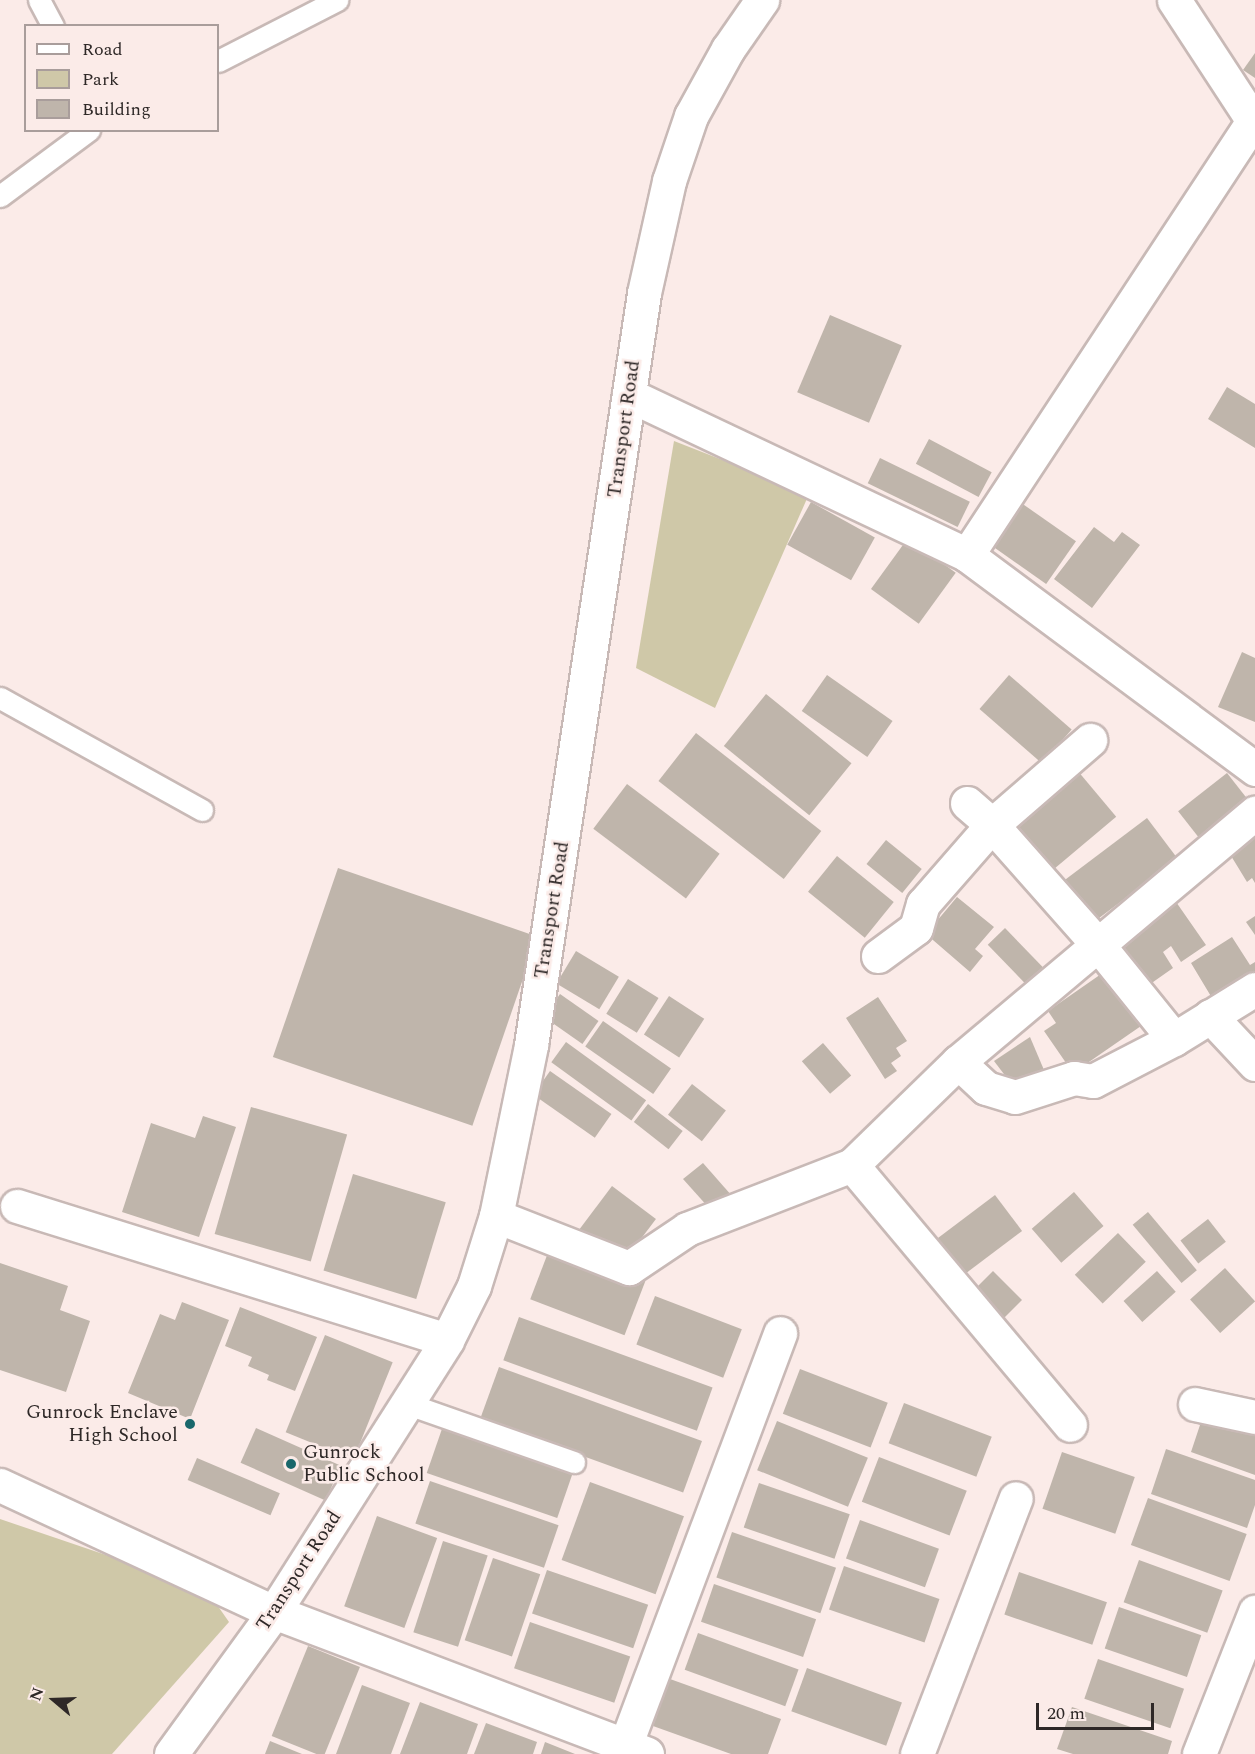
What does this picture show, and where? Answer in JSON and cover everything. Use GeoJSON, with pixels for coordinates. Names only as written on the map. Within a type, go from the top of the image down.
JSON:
{"type":"FeatureCollection","features":[{"type":"Feature","properties":{"kind":"street","name":"Transport Road"},"geometry":{"type":"LineString","coordinates":[[171,1754],[274,1612],[408,1404],[447,1340],[474,1286],[496,1216],[531,1045],[644,293],[669,181],[691,116],[728,49],[762,0]]}},
{"type":"Feature","properties":{"kind":"street"},"geometry":{"type":"LineString","coordinates":[[967,555],[1254,123],[1174,0]]}},
{"type":"Feature","properties":{"kind":"street"},"geometry":{"type":"LineString","coordinates":[[629,395],[967,555],[1255,769]]}},
{"type":"Feature","properties":{"kind":"street"},"geometry":{"type":"LineString","coordinates":[[878,956],[916,928],[924,904],[992,825],[1090,740]]}},
{"type":"Feature","properties":{"kind":"street"},"geometry":{"type":"LineString","coordinates":[[967,803],[992,825],[1099,946],[1174,1039]]}},
{"type":"Feature","properties":{"kind":"street"},"geometry":{"type":"LineString","coordinates":[[496,1216],[628,1268],[687,1229],[852,1165],[958,1062],[1255,813]]}},
{"type":"Feature","properties":{"kind":"street"},"geometry":{"type":"LineString","coordinates":[[958,1062],[986,1088],[1015,1096],[1074,1078],[1093,1081],[1174,1039],[1255,989]]}},
{"type":"Feature","properties":{"kind":"street"},"geometry":{"type":"LineString","coordinates":[[1210,1016],[1255,1064]]}},
{"type":"Feature","properties":{"kind":"street"},"geometry":{"type":"LineString","coordinates":[[852,1165],[1070,1425]]}},
{"type":"Feature","properties":{"kind":"street"},"geometry":{"type":"LineString","coordinates":[[17,1206],[447,1340]]}},
{"type":"Feature","properties":{"kind":"street"},"geometry":{"type":"LineString","coordinates":[[0,1485],[274,1612],[636,1750],[780,1333]]}},
{"type":"Feature","properties":{"kind":"street"},"geometry":{"type":"LineString","coordinates":[[1195,1404],[1255,1417]]}},
{"type":"Feature","properties":{"kind":"street"},"geometry":{"type":"LineString","coordinates":[[917,1754],[1016,1498]]}},
{"type":"Feature","properties":{"kind":"street"},"geometry":{"type":"LineString","coordinates":[[1199,1754],[1255,1612]]}},
{"type":"Feature","properties":{"kind":"lane"},"geometry":{"type":"LineString","coordinates":[[39,0],[52,24]]}},
{"type":"Feature","properties":{"kind":"lane"},"geometry":{"type":"LineString","coordinates":[[219,60],[337,0]]}},
{"type":"Feature","properties":{"kind":"lane"},"geometry":{"type":"LineString","coordinates":[[0,196],[86,132]]}},
{"type":"Feature","properties":{"kind":"lane"},"geometry":{"type":"LineString","coordinates":[[0,698],[202,810]]}},
{"type":"Feature","properties":{"kind":"lane"},"geometry":{"type":"LineString","coordinates":[[408,1404],[574,1462]]}},
{"type":"Feature","properties":{"kind":"green space"},"geometry":{"type":"Polygon","coordinates":[[[674,441],[809,494],[715,708],[636,668],[674,441]]]}},
{"type":"Feature","properties":{"kind":"green space"},"geometry":{"type":"Polygon","coordinates":[[[0,1519],[206,1589],[229,1622],[112,1754],[0,1754],[0,1519]]]}},
{"type":"Feature","properties":{"kind":"building"},"geometry":{"type":"Polygon","coordinates":[[[1255,53],[1255,78],[1243,70],[1255,53]]]}},
{"type":"Feature","properties":{"kind":"building"},"geometry":{"type":"Polygon","coordinates":[[[830,315],[902,345],[869,423],[797,392],[830,315]]]}},
{"type":"Feature","properties":{"kind":"building"},"geometry":{"type":"Polygon","coordinates":[[[1227,387],[1255,404],[1255,448],[1208,419],[1227,387]]]}},
{"type":"Feature","properties":{"kind":"building"},"geometry":{"type":"Polygon","coordinates":[[[929,439],[992,472],[979,497],[916,464],[929,439]]]}},
{"type":"Feature","properties":{"kind":"building"},"geometry":{"type":"Polygon","coordinates":[[[880,458],[970,502],[958,527],[868,483],[880,458]]]}},
{"type":"Feature","properties":{"kind":"building"},"geometry":{"type":"Polygon","coordinates":[[[1017,500],[1076,541],[1046,584],[987,543],[1017,500]]]}},
{"type":"Feature","properties":{"kind":"building"},"geometry":{"type":"Polygon","coordinates":[[[811,502],[875,537],[851,580],[787,545],[811,502]]]}},
{"type":"Feature","properties":{"kind":"building"},"geometry":{"type":"Polygon","coordinates":[[[1094,527],[1114,542],[1122,532],[1140,545],[1092,608],[1054,579],[1094,527]]]}},
{"type":"Feature","properties":{"kind":"building"},"geometry":{"type":"Polygon","coordinates":[[[908,538],[956,573],[919,624],[871,589],[908,538]]]}},
{"type":"Feature","properties":{"kind":"building"},"geometry":{"type":"Polygon","coordinates":[[[1242,652],[1255,658],[1255,722],[1218,707],[1242,652]]]}},
{"type":"Feature","properties":{"kind":"building"},"geometry":{"type":"Polygon","coordinates":[[[827,675],[893,721],[867,757],[802,711],[827,675]]]}},
{"type":"Feature","properties":{"kind":"building"},"geometry":{"type":"Polygon","coordinates":[[[1009,675],[1072,729],[1042,763],[979,709],[1009,675]]]}},
{"type":"Feature","properties":{"kind":"building"},"geometry":{"type":"Polygon","coordinates":[[[766,694],[851,763],[809,815],[724,746],[766,694]]]}},
{"type":"Feature","properties":{"kind":"building"},"geometry":{"type":"Polygon","coordinates":[[[696,733],[821,831],[784,879],[658,781],[696,733]]]}},
{"type":"Feature","properties":{"kind":"building"},"geometry":{"type":"Polygon","coordinates":[[[1077,770],[1116,817],[1050,873],[1010,826],[1077,770]]]}},
{"type":"Feature","properties":{"kind":"building"},"geometry":{"type":"Polygon","coordinates":[[[1227,773],[1249,801],[1200,840],[1178,811],[1227,773]]]}},
{"type":"Feature","properties":{"kind":"building"},"geometry":{"type":"Polygon","coordinates":[[[627,784],[720,854],[686,899],[593,829],[627,784]]]}},
{"type":"Feature","properties":{"kind":"building"},"geometry":{"type":"Polygon","coordinates":[[[1147,818],[1178,859],[1090,925],[1059,884],[1147,818]]]}},
{"type":"Feature","properties":{"kind":"building"},"geometry":{"type":"Polygon","coordinates":[[[1255,826],[1255,883],[1252,878],[1247,882],[1225,846],[1255,826]]]}},
{"type":"Feature","properties":{"kind":"building"},"geometry":{"type":"Polygon","coordinates":[[[886,840],[922,869],[902,893],[866,864],[886,840]]]}},
{"type":"Feature","properties":{"kind":"building"},"geometry":{"type":"Polygon","coordinates":[[[837,856],[894,902],[865,938],[808,892],[837,856]]]}},
{"type":"Feature","properties":{"kind":"building"},"geometry":{"type":"Polygon","coordinates":[[[338,868],[538,937],[472,1126],[273,1057],[338,868]]]}},
{"type":"Feature","properties":{"kind":"building"},"geometry":{"type":"Polygon","coordinates":[[[957,897],[994,927],[975,949],[983,956],[970,972],[926,934],[957,897]]]}},
{"type":"Feature","properties":{"kind":"building"},"geometry":{"type":"Polygon","coordinates":[[[1174,899],[1206,945],[1181,962],[1171,946],[1163,952],[1173,968],[1146,987],[1115,941],[1174,899]]]}},
{"type":"Feature","properties":{"kind":"building"},"geometry":{"type":"Polygon","coordinates":[[[1255,916],[1255,935],[1246,922],[1255,916]]]}},
{"type":"Feature","properties":{"kind":"building"},"geometry":{"type":"Polygon","coordinates":[[[1005,928],[1045,969],[1027,986],[988,945],[1005,928]]]}},
{"type":"Feature","properties":{"kind":"building"},"geometry":{"type":"Polygon","coordinates":[[[1232,937],[1250,965],[1255,962],[1255,979],[1215,1003],[1191,963],[1232,937]]]}},
{"type":"Feature","properties":{"kind":"building"},"geometry":{"type":"Polygon","coordinates":[[[576,951],[619,977],[599,1009],[556,984],[576,951]]]}},
{"type":"Feature","properties":{"kind":"building"},"geometry":{"type":"Polygon","coordinates":[[[1104,972],[1141,1026],[1073,1073],[1044,1031],[1056,1023],[1048,1011],[1104,972]]]}},
{"type":"Feature","properties":{"kind":"building"},"geometry":{"type":"Polygon","coordinates":[[[628,979],[659,998],[637,1033],[606,1014],[628,979]]]}},
{"type":"Feature","properties":{"kind":"building"},"geometry":{"type":"Polygon","coordinates":[[[560,994],[599,1021],[582,1044],[544,1017],[560,994]]]}},
{"type":"Feature","properties":{"kind":"building"},"geometry":{"type":"Polygon","coordinates":[[[669,996],[704,1019],[679,1057],[644,1035],[669,996]]]}},
{"type":"Feature","properties":{"kind":"building"},"geometry":{"type":"Polygon","coordinates":[[[878,997],[907,1041],[896,1048],[901,1056],[891,1063],[897,1071],[885,1079],[846,1018],[878,997]]]}},
{"type":"Feature","properties":{"kind":"building"},"geometry":{"type":"Polygon","coordinates":[[[603,1021],[671,1069],[653,1094],[585,1046],[603,1021]]]}},
{"type":"Feature","properties":{"kind":"building"},"geometry":{"type":"Polygon","coordinates":[[[1030,1037],[1044,1070],[1013,1086],[994,1061],[1030,1037]]]}},
{"type":"Feature","properties":{"kind":"building"},"geometry":{"type":"Polygon","coordinates":[[[566,1042],[646,1100],[631,1120],[551,1062],[566,1042]]]}},
{"type":"Feature","properties":{"kind":"building"},"geometry":{"type":"Polygon","coordinates":[[[823,1043],[851,1075],[830,1094],[802,1061],[823,1043]]]}},
{"type":"Feature","properties":{"kind":"building"},"geometry":{"type":"Polygon","coordinates":[[[550,1071],[611,1114],[595,1138],[533,1095],[550,1071]]]}},
{"type":"Feature","properties":{"kind":"building"},"geometry":{"type":"Polygon","coordinates":[[[692,1084],[726,1110],[702,1141],[668,1115],[692,1084]]]}},
{"type":"Feature","properties":{"kind":"building"},"geometry":{"type":"Polygon","coordinates":[[[648,1104],[683,1131],[669,1149],[634,1122],[648,1104]]]}},
{"type":"Feature","properties":{"kind":"building"},"geometry":{"type":"Polygon","coordinates":[[[251,1107],[347,1135],[311,1261],[215,1234],[251,1107]]]}},
{"type":"Feature","properties":{"kind":"building"},"geometry":{"type":"Polygon","coordinates":[[[203,1116],[236,1127],[199,1237],[122,1212],[151,1123],[195,1138],[203,1116]]]}},
{"type":"Feature","properties":{"kind":"building"},"geometry":{"type":"Polygon","coordinates":[[[703,1163],[732,1196],[709,1208],[683,1179],[703,1163]]]}},
{"type":"Feature","properties":{"kind":"building"},"geometry":{"type":"Polygon","coordinates":[[[353,1174],[446,1202],[416,1299],[323,1271],[353,1174]]]}},
{"type":"Feature","properties":{"kind":"building"},"geometry":{"type":"Polygon","coordinates":[[[612,1186],[656,1219],[623,1262],[580,1229],[612,1186]]]}},
{"type":"Feature","properties":{"kind":"building"},"geometry":{"type":"Polygon","coordinates":[[[1074,1192],[1104,1226],[1061,1263],[1032,1229],[1074,1192]]]}},
{"type":"Feature","properties":{"kind":"building"},"geometry":{"type":"Polygon","coordinates":[[[995,1195],[1022,1231],[956,1281],[929,1245],[995,1195]]]}},
{"type":"Feature","properties":{"kind":"building"},"geometry":{"type":"Polygon","coordinates":[[[1148,1212],[1197,1270],[1182,1283],[1133,1225],[1148,1212]]]}},
{"type":"Feature","properties":{"kind":"building"},"geometry":{"type":"Polygon","coordinates":[[[1208,1219],[1226,1242],[1198,1263],[1180,1241],[1208,1219]]]}},
{"type":"Feature","properties":{"kind":"building"},"geometry":{"type":"Polygon","coordinates":[[[1118,1233],[1146,1262],[1103,1303],[1075,1275],[1118,1233]]]}},
{"type":"Feature","properties":{"kind":"building"},"geometry":{"type":"Polygon","coordinates":[[[551,1245],[645,1281],[625,1335],[530,1299],[551,1245]]]}},
{"type":"Feature","properties":{"kind":"building"},"geometry":{"type":"Polygon","coordinates":[[[0,1263],[68,1286],[60,1310],[90,1321],[66,1392],[0,1370],[0,1263]]]}},
{"type":"Feature","properties":{"kind":"building"},"geometry":{"type":"Polygon","coordinates":[[[1225,1268],[1255,1302],[1220,1333],[1190,1299],[1225,1268]]]}},
{"type":"Feature","properties":{"kind":"building"},"geometry":{"type":"Polygon","coordinates":[[[993,1271],[1022,1300],[997,1325],[968,1296],[993,1271]]]}},
{"type":"Feature","properties":{"kind":"building"},"geometry":{"type":"Polygon","coordinates":[[[1157,1271],[1176,1292],[1142,1322],[1124,1301],[1157,1271]]]}},
{"type":"Feature","properties":{"kind":"building"},"geometry":{"type":"Polygon","coordinates":[[[655,1296],[742,1329],[723,1378],[636,1345],[655,1296]]]}},
{"type":"Feature","properties":{"kind":"building"},"geometry":{"type":"Polygon","coordinates":[[[182,1302],[229,1320],[190,1419],[128,1393],[160,1314],[175,1320],[182,1302]]]}},
{"type":"Feature","properties":{"kind":"building"},"geometry":{"type":"Polygon","coordinates":[[[240,1307],[317,1337],[295,1391],[267,1380],[269,1375],[248,1366],[252,1357],[225,1346],[240,1307]]]}},
{"type":"Feature","properties":{"kind":"building"},"geometry":{"type":"Polygon","coordinates":[[[519,1317],[713,1387],[697,1431],[503,1360],[519,1317]]]}},
{"type":"Feature","properties":{"kind":"building"},"geometry":{"type":"Polygon","coordinates":[[[325,1335],[393,1362],[353,1460],[286,1432],[325,1335]]]}},
{"type":"Feature","properties":{"kind":"building"},"geometry":{"type":"Polygon","coordinates":[[[499,1367],[702,1441],[683,1493],[480,1419],[499,1367]]]}},
{"type":"Feature","properties":{"kind":"building"},"geometry":{"type":"Polygon","coordinates":[[[800,1369],[888,1403],[871,1447],[783,1414],[800,1369]]]}},
{"type":"Feature","properties":{"kind":"building"},"geometry":{"type":"Polygon","coordinates":[[[904,1403],[992,1437],[976,1477],[889,1443],[904,1403]]]}},
{"type":"Feature","properties":{"kind":"building"},"geometry":{"type":"Polygon","coordinates":[[[1204,1413],[1255,1431],[1255,1475],[1191,1452],[1204,1413]]]}},
{"type":"Feature","properties":{"kind":"building"},"geometry":{"type":"Polygon","coordinates":[[[777,1421],[868,1458],[848,1507],[757,1470],[777,1421]]]}},
{"type":"Feature","properties":{"kind":"building"},"geometry":{"type":"Polygon","coordinates":[[[444,1423],[574,1468],[557,1518],[427,1473],[444,1423]]]}},
{"type":"Feature","properties":{"kind":"building","name":"Gunrock Public School"},"geometry":{"type":"Polygon","coordinates":[[[256,1428],[341,1466],[326,1501],[241,1463],[256,1428]]]}},
{"type":"Feature","properties":{"kind":"building"},"geometry":{"type":"Polygon","coordinates":[[[1166,1449],[1255,1480],[1255,1505],[1247,1528],[1151,1494],[1166,1449]]]}},
{"type":"Feature","properties":{"kind":"building"},"geometry":{"type":"Polygon","coordinates":[[[1062,1452],[1135,1477],[1115,1534],[1042,1509],[1062,1452]]]}},
{"type":"Feature","properties":{"kind":"building"},"geometry":{"type":"Polygon","coordinates":[[[879,1457],[967,1491],[950,1535],[862,1502],[879,1457]]]}},
{"type":"Feature","properties":{"kind":"building"},"geometry":{"type":"Polygon","coordinates":[[[197,1458],[280,1493],[270,1515],[188,1480],[197,1458]]]}},
{"type":"Feature","properties":{"kind":"building"},"geometry":{"type":"Polygon","coordinates":[[[430,1481],[559,1525],[544,1568],[415,1524],[430,1481]]]}},
{"type":"Feature","properties":{"kind":"building"},"geometry":{"type":"Polygon","coordinates":[[[590,1482],[684,1516],[656,1594],[562,1560],[590,1482]]]}},
{"type":"Feature","properties":{"kind":"building"},"geometry":{"type":"Polygon","coordinates":[[[759,1483],[850,1514],[834,1559],[744,1527],[759,1483]]]}},
{"type":"Feature","properties":{"kind":"building"},"geometry":{"type":"Polygon","coordinates":[[[1148,1498],[1247,1534],[1230,1581],[1131,1545],[1148,1498]]]}},
{"type":"Feature","properties":{"kind":"building"},"geometry":{"type":"Polygon","coordinates":[[[377,1516],[437,1538],[404,1628],[344,1606],[377,1516]]]}},
{"type":"Feature","properties":{"kind":"building"},"geometry":{"type":"Polygon","coordinates":[[[860,1520],[939,1549],[925,1587],[846,1559],[860,1520]]]}},
{"type":"Feature","properties":{"kind":"building"},"geometry":{"type":"Polygon","coordinates":[[[732,1532],[836,1568],[820,1613],[716,1577],[732,1532]]]}},
{"type":"Feature","properties":{"kind":"building"},"geometry":{"type":"Polygon","coordinates":[[[443,1541],[488,1556],[458,1647],[413,1632],[443,1541]]]}},
{"type":"Feature","properties":{"kind":"building"},"geometry":{"type":"Polygon","coordinates":[[[493,1558],[540,1574],[512,1657],[465,1640],[493,1558]]]}},
{"type":"Feature","properties":{"kind":"building"},"geometry":{"type":"Polygon","coordinates":[[[1139,1560],[1223,1590],[1207,1633],[1124,1602],[1139,1560]]]}},
{"type":"Feature","properties":{"kind":"building"},"geometry":{"type":"Polygon","coordinates":[[[844,1566],[939,1599],[925,1642],[829,1609],[844,1566]]]}},
{"type":"Feature","properties":{"kind":"building"},"geometry":{"type":"Polygon","coordinates":[[[547,1570],[648,1605],[633,1648],[532,1613],[547,1570]]]}},
{"type":"Feature","properties":{"kind":"building"},"geometry":{"type":"Polygon","coordinates":[[[1019,1572],[1107,1602],[1092,1645],[1004,1615],[1019,1572]]]}},
{"type":"Feature","properties":{"kind":"building"},"geometry":{"type":"Polygon","coordinates":[[[714,1584],[816,1619],[803,1657],[701,1622],[714,1584]]]}},
{"type":"Feature","properties":{"kind":"building"},"geometry":{"type":"Polygon","coordinates":[[[1119,1607],[1201,1635],[1187,1677],[1105,1649],[1119,1607]]]}},
{"type":"Feature","properties":{"kind":"building"},"geometry":{"type":"Polygon","coordinates":[[[530,1622],[630,1657],[614,1703],[514,1668],[530,1622]]]}},
{"type":"Feature","properties":{"kind":"building"},"geometry":{"type":"Polygon","coordinates":[[[698,1633],[799,1670],[785,1706],[685,1670],[698,1633]]]}},
{"type":"Feature","properties":{"kind":"building"},"geometry":{"type":"Polygon","coordinates":[[[308,1646],[360,1667],[325,1754],[316,1754],[272,1736],[308,1646]]]}},
{"type":"Feature","properties":{"kind":"building"},"geometry":{"type":"Polygon","coordinates":[[[1098,1659],[1184,1689],[1170,1728],[1084,1699],[1098,1659]]]}},
{"type":"Feature","properties":{"kind":"building"},"geometry":{"type":"Polygon","coordinates":[[[807,1668],[902,1703],[886,1746],[791,1711],[807,1668]]]}},
{"type":"Feature","properties":{"kind":"building"},"geometry":{"type":"Polygon","coordinates":[[[670,1679],[781,1719],[768,1754],[731,1754],[653,1726],[670,1679]]]}},
{"type":"Feature","properties":{"kind":"building"},"geometry":{"type":"Polygon","coordinates":[[[362,1685],[410,1703],[391,1754],[336,1754],[362,1685]]]}},
{"type":"Feature","properties":{"kind":"building"},"geometry":{"type":"Polygon","coordinates":[[[420,1702],[478,1724],[467,1754],[400,1754],[420,1702]]]}},
{"type":"Feature","properties":{"kind":"building"},"geometry":{"type":"Polygon","coordinates":[[[1072,1707],[1172,1741],[1168,1754],[1073,1754],[1057,1749],[1072,1707]]]}},
{"type":"Feature","properties":{"kind":"building"},"geometry":{"type":"Polygon","coordinates":[[[486,1723],[537,1742],[533,1754],[474,1754],[486,1723]]]}},
{"type":"Feature","properties":{"kind":"building"},"geometry":{"type":"Polygon","coordinates":[[[270,1741],[302,1754],[265,1754],[270,1741]]]}},
{"type":"Feature","properties":{"kind":"building"},"geometry":{"type":"Polygon","coordinates":[[[545,1742],[575,1754],[541,1754],[545,1742]]]}},
{"type":"Feature","properties":{"kind":"place","name":"Gunrock Enclave High School"},"geometry":{"type":"Point","coordinates":[190,1424]}},
{"type":"Feature","properties":{"kind":"place","name":"Gunrock Public School"},"geometry":{"type":"Point","coordinates":[291,1464]}}]}
